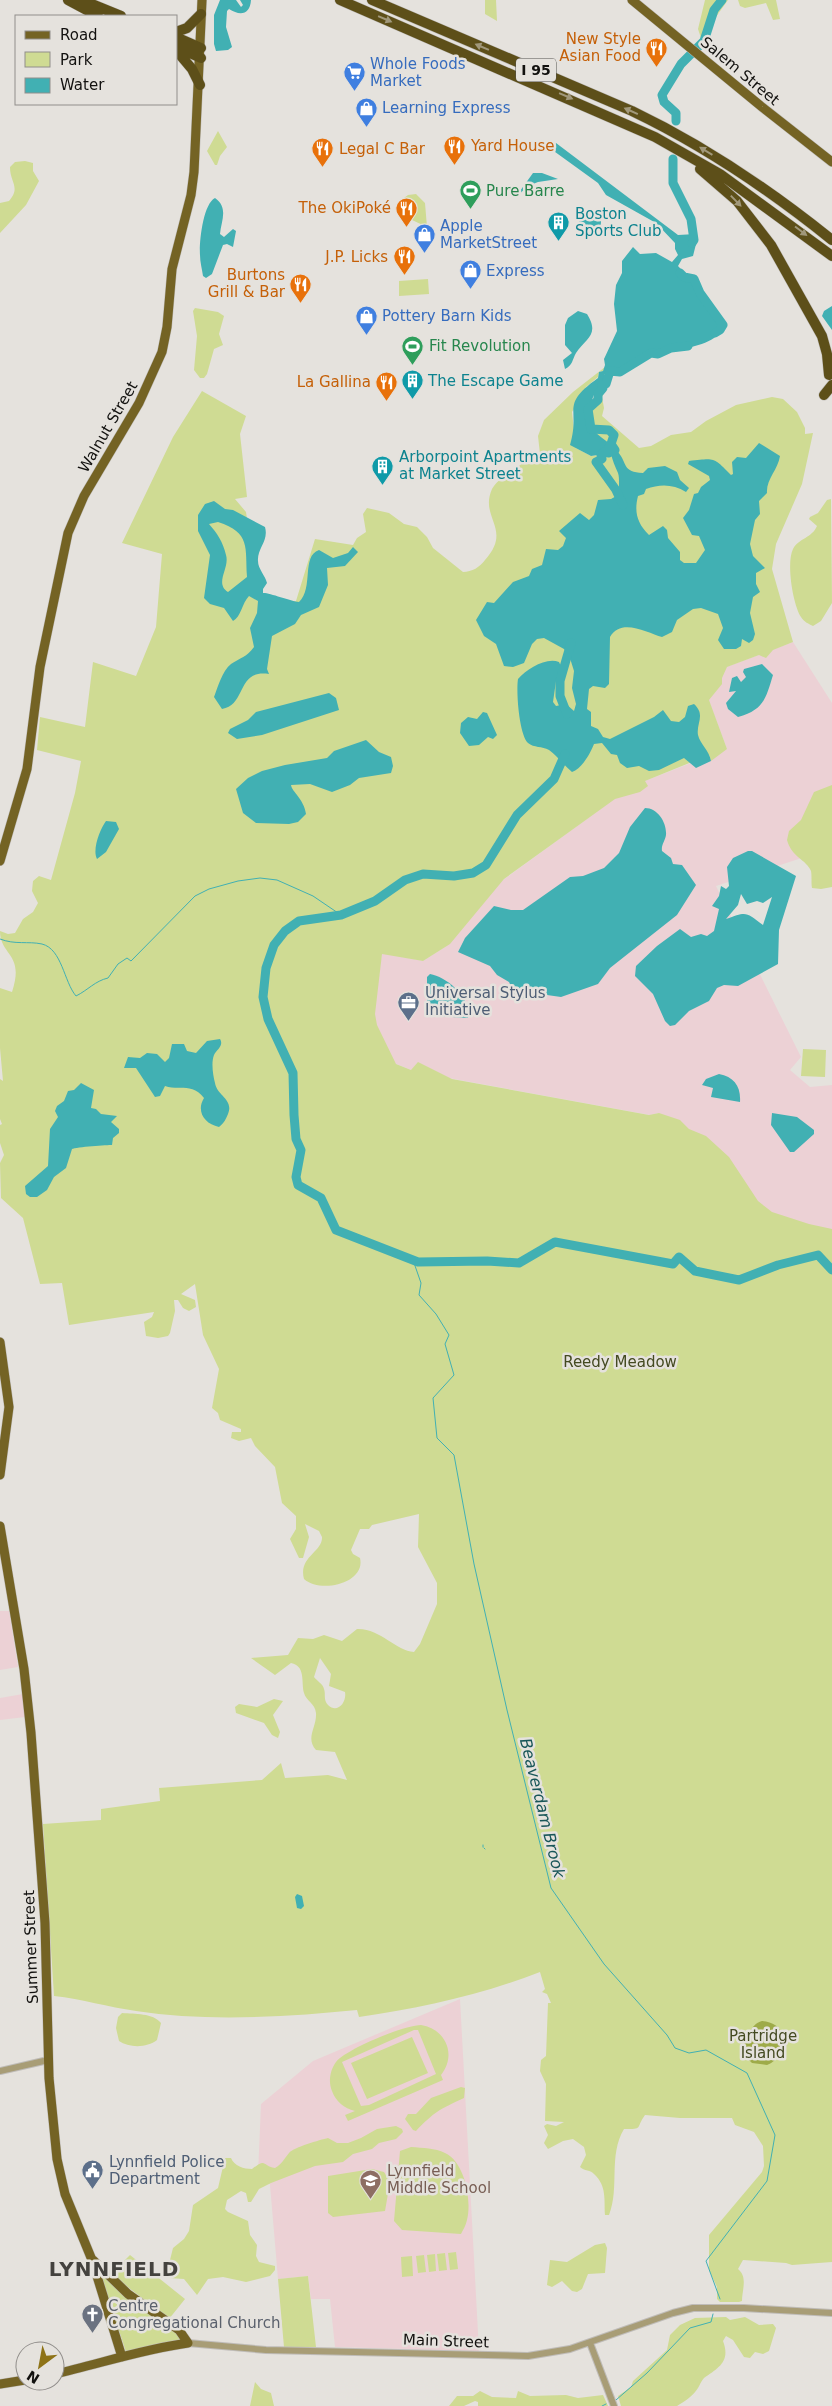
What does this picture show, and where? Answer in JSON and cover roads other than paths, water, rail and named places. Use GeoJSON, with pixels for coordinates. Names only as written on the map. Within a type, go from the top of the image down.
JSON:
{"type":"FeatureCollection","features":[{"type":"Feature","properties":{"kind":"highway"},"geometry":{"type":"LineString","coordinates":[[68,0],[96,15]]}},
{"type":"Feature","properties":{"kind":"highway"},"geometry":{"type":"LineString","coordinates":[[82,0],[118,15]]}},
{"type":"Feature","properties":{"kind":"highway","name":"I 95"},"geometry":{"type":"LineString","coordinates":[[340,0],[642,130],[720,174],[832,256]]}},
{"type":"Feature","properties":{"kind":"highway","name":"I 95"},"geometry":{"type":"LineString","coordinates":[[372,0],[650,120],[713,156],[771,194],[832,240]]}},
{"type":"Feature","properties":{"kind":"highway"},"geometry":{"type":"LineString","coordinates":[[381,0],[396,10]]}},
{"type":"Feature","properties":{"kind":"highway"},"geometry":{"type":"LineString","coordinates":[[178,31],[187,28],[201,14]]}},
{"type":"Feature","properties":{"kind":"highway"},"geometry":{"type":"LineString","coordinates":[[178,38],[201,53]]}},
{"type":"Feature","properties":{"kind":"highway"},"geometry":{"type":"LineString","coordinates":[[178,49],[201,53]]}},
{"type":"Feature","properties":{"kind":"highway"},"geometry":{"type":"LineString","coordinates":[[178,52],[192,69],[200,85]]}},
{"type":"Feature","properties":{"kind":"highway"},"geometry":{"type":"LineString","coordinates":[[642,130],[710,176],[737,201],[764,234],[816,322],[826,346],[831,380],[824,395]]}},
{"type":"Feature","properties":{"kind":"highway"},"geometry":{"type":"LineString","coordinates":[[771,194],[832,233]]}},
{"type":"Feature","properties":{"kind":"highway"},"geometry":{"type":"LineString","coordinates":[[816,322],[832,340]]}},
{"type":"Feature","properties":{"kind":"main road","name":"Walnut Street"},"geometry":{"type":"LineString","coordinates":[[0,861],[27,769],[40,667],[68,533],[84,496],[138,403],[162,352],[167,327],[172,268],[192,195],[200,85],[202,0]]}},
{"type":"Feature","properties":{"kind":"main road","name":"Salem Street"},"geometry":{"type":"LineString","coordinates":[[632,0],[832,162]]}},
{"type":"Feature","properties":{"kind":"main road"},"geometry":{"type":"LineString","coordinates":[[0,1342],[9,1408],[0,1475]]}},
{"type":"Feature","properties":{"kind":"main road","name":"Summer Street"},"geometry":{"type":"LineString","coordinates":[[0,1526],[24,1669],[31,1733],[45,1923],[48,2060],[52,2122],[61,2182],[72,2215],[92,2260],[122,2357]]}},
{"type":"Feature","properties":{"kind":"main road"},"geometry":{"type":"LineString","coordinates":[[92,2260],[128,2294],[179,2330],[185,2336],[188,2343]]}},
{"type":"Feature","properties":{"kind":"main road","name":"Main Street"},"geometry":{"type":"LineString","coordinates":[[65,2371],[160,2347],[188,2343]]}},
{"type":"Feature","properties":{"kind":"main road"},"geometry":{"type":"LineString","coordinates":[[0,2384],[15,2382]]}},
{"type":"Feature","properties":{"kind":"street"},"geometry":{"type":"LineString","coordinates":[[0,2071],[48,2060]]}},
{"type":"Feature","properties":{"kind":"street","name":"Main Street"},"geometry":{"type":"LineString","coordinates":[[188,2343],[266,2350],[507,2356],[547,2354],[590,2343],[673,2312],[693,2308],[744,2308],[832,2313]]}},
{"type":"Feature","properties":{"kind":"street"},"geometry":{"type":"LineString","coordinates":[[590,2343],[614,2406]]}},
{"type":"Feature","properties":{"kind":"water"},"geometry":{"type":"Polygon","coordinates":[[[220,0],[236,0],[241,7],[243,5],[240,0],[251,0],[249,9],[244,13],[237,13],[229,9],[227,11],[226,27],[232,47],[228,50],[216,51],[214,44],[214,15],[220,0]]]}},
{"type":"Feature","properties":{"kind":"water"},"geometry":{"type":"Polygon","coordinates":[[[556,143],[678,235],[696,234],[697,240],[693,256],[682,259],[678,266],[699,288],[723,325],[717,336],[705,343],[679,350],[675,347],[652,352],[616,373],[610,370],[604,375],[606,382],[596,390],[593,396],[590,409],[591,428],[615,449],[628,469],[643,473],[648,468],[665,466],[677,472],[680,480],[689,488],[686,492],[676,487],[666,486],[646,489],[644,494],[638,496],[637,512],[639,522],[649,535],[663,526],[667,530],[668,538],[680,552],[680,560],[684,563],[696,563],[705,550],[699,536],[692,535],[683,518],[689,510],[694,494],[698,493],[701,487],[710,480],[709,476],[688,464],[689,461],[713,460],[731,475],[733,474],[732,462],[737,457],[746,458],[759,443],[780,456],[768,483],[767,493],[759,501],[760,514],[755,520],[750,544],[753,556],[765,568],[756,573],[756,584],[760,592],[753,597],[750,613],[755,634],[753,640],[749,643],[742,639],[741,646],[736,649],[724,649],[718,640],[723,628],[718,614],[701,608],[693,609],[677,620],[672,632],[662,637],[635,628],[621,628],[610,637],[609,684],[605,688],[593,686],[589,689],[587,709],[591,712],[591,726],[598,729],[603,737],[610,739],[654,717],[663,710],[671,721],[679,722],[685,717],[688,706],[694,704],[698,708],[700,715],[698,735],[711,761],[696,768],[684,758],[659,770],[649,771],[639,766],[627,768],[620,763],[617,755],[611,754],[602,743],[594,744],[583,764],[572,772],[549,750],[528,743],[520,722],[517,693],[518,679],[526,671],[537,665],[548,661],[559,662],[565,675],[556,681],[553,702],[556,706],[566,704],[574,711],[576,704],[572,688],[574,671],[569,655],[564,649],[544,638],[537,639],[532,644],[524,663],[513,667],[504,666],[496,644],[484,636],[476,620],[487,602],[494,603],[513,582],[529,576],[532,569],[542,565],[546,549],[558,550],[563,546],[566,538],[559,531],[580,513],[589,520],[594,515],[598,500],[611,499],[620,494],[619,475],[611,453],[591,456],[570,445],[573,433],[575,402],[586,387],[598,378],[599,372],[603,371],[604,359],[617,331],[614,304],[616,285],[622,273],[622,261],[633,247],[640,254],[656,253],[672,262],[678,255],[675,243],[656,223],[606,195],[598,183],[551,149],[556,143]]]}},
{"type":"Feature","properties":{"kind":"water"},"geometry":{"type":"Polygon","coordinates":[[[533,173],[542,173],[558,179],[538,182],[528,186],[515,198],[533,173]]]}},
{"type":"Feature","properties":{"kind":"water"},"geometry":{"type":"Polygon","coordinates":[[[215,198],[223,210],[220,234],[224,237],[233,229],[236,231],[233,247],[227,244],[223,245],[212,274],[206,278],[203,276],[200,260],[201,233],[207,208],[215,198]]]}},
{"type":"Feature","properties":{"kind":"water"},"geometry":{"type":"Polygon","coordinates":[[[586,211],[594,211],[601,218],[601,226],[594,233],[586,233],[579,226],[579,218],[586,211]]]}},
{"type":"Feature","properties":{"kind":"water"},"geometry":{"type":"Polygon","coordinates":[[[832,306],[832,330],[822,316],[824,311],[832,306]]]}},
{"type":"Feature","properties":{"kind":"water"},"geometry":{"type":"Polygon","coordinates":[[[578,311],[587,314],[591,321],[592,332],[576,353],[571,364],[565,369],[563,360],[572,353],[565,345],[565,325],[568,318],[578,311]]]}},
{"type":"Feature","properties":{"kind":"water"},"geometry":{"type":"Polygon","coordinates":[[[214,501],[225,509],[233,510],[265,527],[266,532],[258,556],[259,567],[267,583],[263,593],[299,602],[306,589],[310,559],[314,553],[319,550],[333,558],[348,553],[353,547],[358,552],[345,566],[327,568],[328,585],[319,607],[301,615],[295,624],[272,636],[267,669],[269,674],[259,674],[251,677],[235,701],[230,706],[222,709],[214,697],[228,667],[254,647],[250,628],[257,613],[258,601],[249,596],[238,616],[233,621],[224,608],[210,604],[204,598],[210,555],[198,531],[198,515],[205,504],[214,501]],[[218,522],[209,524],[225,550],[227,560],[222,584],[228,592],[247,577],[244,542],[241,536],[229,526],[218,522]]]}},
{"type":"Feature","properties":{"kind":"water"},"geometry":{"type":"Polygon","coordinates":[[[762,664],[773,675],[766,697],[759,707],[738,717],[728,709],[726,703],[736,691],[729,692],[732,678],[737,676],[741,682],[746,677],[743,672],[744,669],[762,664]]]}},
{"type":"Feature","properties":{"kind":"water"},"geometry":{"type":"Polygon","coordinates":[[[329,693],[336,698],[339,710],[262,735],[237,739],[228,733],[230,729],[248,720],[256,712],[329,693]]]}},
{"type":"Feature","properties":{"kind":"water"},"geometry":{"type":"Polygon","coordinates":[[[483,712],[487,713],[497,735],[493,739],[488,737],[479,745],[469,746],[460,733],[461,723],[468,717],[477,719],[483,712]]]}},
{"type":"Feature","properties":{"kind":"water"},"geometry":{"type":"Polygon","coordinates":[[[366,740],[379,752],[391,757],[393,766],[391,773],[359,778],[350,785],[332,792],[310,784],[291,785],[301,800],[306,814],[298,822],[289,824],[256,823],[243,813],[236,789],[248,778],[262,771],[285,765],[327,758],[334,751],[366,740]]]}},
{"type":"Feature","properties":{"kind":"water"},"geometry":{"type":"Polygon","coordinates":[[[645,808],[658,813],[665,826],[666,835],[662,851],[671,858],[673,864],[682,865],[696,885],[677,915],[610,968],[598,984],[561,997],[547,995],[519,999],[509,982],[497,975],[490,966],[458,952],[465,938],[494,906],[511,910],[523,910],[570,877],[583,876],[604,868],[619,853],[630,827],[645,808]]]}},
{"type":"Feature","properties":{"kind":"water"},"geometry":{"type":"Polygon","coordinates":[[[106,821],[116,822],[119,829],[106,852],[97,859],[96,845],[101,829],[106,821]]]}},
{"type":"Feature","properties":{"kind":"water"},"geometry":{"type":"Polygon","coordinates":[[[752,851],[796,876],[779,930],[778,964],[738,986],[724,985],[717,988],[709,1001],[689,1011],[675,1025],[670,1026],[665,1021],[653,994],[635,976],[636,966],[657,946],[680,929],[691,937],[701,934],[707,936],[714,931],[719,909],[712,906],[719,896],[721,886],[726,889],[729,886],[727,867],[733,858],[752,851]],[[741,894],[738,905],[726,919],[746,914],[763,925],[772,897],[763,903],[757,901],[747,904],[741,894]]]}},
{"type":"Feature","properties":{"kind":"water"},"geometry":{"type":"Polygon","coordinates":[[[430,974],[444,979],[457,990],[466,1003],[468,1018],[436,1016],[427,1007],[427,977],[430,974]]]}},
{"type":"Feature","properties":{"kind":"water"},"geometry":{"type":"Polygon","coordinates":[[[220,1039],[221,1046],[213,1058],[213,1073],[216,1087],[227,1101],[229,1109],[226,1119],[219,1127],[209,1123],[203,1116],[201,1108],[204,1098],[195,1090],[165,1086],[160,1096],[155,1097],[136,1068],[124,1068],[128,1057],[140,1058],[147,1053],[157,1054],[165,1062],[169,1058],[172,1044],[184,1044],[187,1051],[196,1053],[207,1041],[220,1039]]]}},
{"type":"Feature","properties":{"kind":"water"},"geometry":{"type":"Polygon","coordinates":[[[719,1074],[729,1077],[736,1083],[740,1102],[711,1097],[713,1088],[702,1085],[706,1079],[719,1074]]]}},
{"type":"Feature","properties":{"kind":"water"},"geometry":{"type":"Polygon","coordinates":[[[81,1083],[94,1090],[91,1108],[96,1109],[101,1114],[117,1116],[111,1122],[119,1129],[119,1133],[113,1138],[112,1145],[72,1149],[66,1168],[54,1177],[47,1190],[37,1197],[30,1197],[26,1194],[25,1186],[48,1166],[50,1129],[58,1117],[55,1111],[57,1106],[64,1101],[68,1091],[74,1090],[81,1083]]]}},
{"type":"Feature","properties":{"kind":"water"},"geometry":{"type":"Polygon","coordinates":[[[772,1113],[797,1117],[814,1130],[814,1134],[794,1152],[790,1152],[771,1125],[772,1113]]]}},
{"type":"Feature","properties":{"kind":"water"},"geometry":{"type":"Polygon","coordinates":[[[297,1894],[302,1896],[304,1906],[301,1909],[297,1908],[295,1897],[297,1894]]]}},
{"type":"Feature","properties":{"kind":"waterway"},"geometry":{"type":"LineString","coordinates":[[676,121],[676,113],[664,102],[662,95],[681,64],[704,41],[714,10],[722,0]]}},
{"type":"Feature","properties":{"kind":"waterway"},"geometry":{"type":"LineString","coordinates":[[673,159],[673,183],[691,219],[694,240],[692,243]]}},
{"type":"Feature","properties":{"kind":"waterway"},"geometry":{"type":"LineString","coordinates":[[680,273],[684,277],[694,279],[700,293],[723,325],[715,333]]}},
{"type":"Feature","properties":{"kind":"waterway"},"geometry":{"type":"LineString","coordinates":[[623,505],[616,490],[596,462],[602,459],[601,455],[604,452],[609,453],[609,447],[615,450],[611,444],[614,435],[609,430],[591,429],[588,409],[598,400],[598,394],[603,388],[602,385],[606,384],[610,371],[620,372],[651,353],[658,354],[671,348],[688,346]]}},
{"type":"Feature","properties":{"kind":"waterway"},"geometry":{"type":"LineString","coordinates":[[567,714],[560,696],[560,681],[571,643]]}},
{"type":"Feature","properties":{"kind":"waterway"},"geometry":{"type":"LineString","coordinates":[[565,754],[554,779],[517,815],[486,865],[473,873],[454,876],[423,874],[405,880],[375,901],[341,915],[299,921],[285,931],[274,945],[266,968],[263,997],[268,1019],[293,1073],[296,1139],[301,1150],[296,1177],[298,1185],[321,1198],[336,1230],[418,1262],[487,1261],[519,1263],[555,1242],[673,1264],[679,1257],[695,1271],[739,1280],[778,1265],[818,1255],[832,1270]]}},
{"type":"Feature","properties":{"kind":"waterway"},"geometry":{"type":"LineString","coordinates":[[0,939],[11,942],[42,944],[49,947],[58,959],[68,983],[76,996],[99,981],[108,978],[118,964],[127,958],[131,961],[195,896],[209,889],[238,881],[260,878],[277,880],[313,896],[341,915]]}},
{"type":"Feature","properties":{"kind":"waterway","name":"Beaverdam Brook"},"geometry":{"type":"LineString","coordinates":[[413,1260],[421,1283],[419,1295],[436,1314],[449,1335],[445,1344],[454,1375],[433,1398],[437,1438],[454,1455],[474,1564],[507,1710],[551,1888],[604,1964],[667,2035],[675,2048],[689,2053],[706,2050],[747,2073],[775,2135],[767,2181],[706,2261],[720,2299]]}},
{"type":"Feature","properties":{"kind":"waterway","name":"Beaverdam Brook"},"geometry":{"type":"LineString","coordinates":[[616,2400],[647,2373],[690,2328],[711,2322],[713,2314]]}},
{"type":"Feature","properties":{"kind":"waterway","name":"Beaverdam Brook"},"geometry":{"type":"LineString","coordinates":[[602,2406],[606,2404]]}},
{"type":"Feature","properties":{"kind":"place","name":"New Style Asian Food"},"geometry":{"type":"Point","coordinates":[657,67]}},
{"type":"Feature","properties":{"kind":"place","name":"Whole Foods Market"},"geometry":{"type":"Point","coordinates":[354,92]}},
{"type":"Feature","properties":{"kind":"place","name":"Learning Express"},"geometry":{"type":"Point","coordinates":[366,127]}},
{"type":"Feature","properties":{"kind":"place","name":"Yard House"},"geometry":{"type":"Point","coordinates":[455,165]}},
{"type":"Feature","properties":{"kind":"place","name":"Legal C Bar"},"geometry":{"type":"Point","coordinates":[323,168]}},
{"type":"Feature","properties":{"kind":"place","name":"Pure Barre"},"geometry":{"type":"Point","coordinates":[470,210]}},
{"type":"Feature","properties":{"kind":"place","name":"The OkiPoké"},"geometry":{"type":"Point","coordinates":[407,227]}},
{"type":"Feature","properties":{"kind":"place","name":"Boston Sports Club"},"geometry":{"type":"Point","coordinates":[559,242]}},
{"type":"Feature","properties":{"kind":"place","name":"Apple MarketStreet"},"geometry":{"type":"Point","coordinates":[424,254]}},
{"type":"Feature","properties":{"kind":"place","name":"J.P. Licks"},"geometry":{"type":"Point","coordinates":[404,276]}},
{"type":"Feature","properties":{"kind":"place","name":"Express"},"geometry":{"type":"Point","coordinates":[470,290]}},
{"type":"Feature","properties":{"kind":"place","name":"Burtons Grill & Bar"},"geometry":{"type":"Point","coordinates":[301,303]}},
{"type":"Feature","properties":{"kind":"place","name":"Pottery Barn Kids"},"geometry":{"type":"Point","coordinates":[366,335]}},
{"type":"Feature","properties":{"kind":"place","name":"Fit Revolution"},"geometry":{"type":"Point","coordinates":[413,365]}},
{"type":"Feature","properties":{"kind":"place","name":"The Escape Game"},"geometry":{"type":"Point","coordinates":[412,400]}},
{"type":"Feature","properties":{"kind":"place","name":"La Gallina"},"geometry":{"type":"Point","coordinates":[387,401]}},
{"type":"Feature","properties":{"kind":"place","name":"Arborpoint Apartments at Market Street"},"geometry":{"type":"Point","coordinates":[383,485]}},
{"type":"Feature","properties":{"kind":"place","name":"Universal Stylus Initiative"},"geometry":{"type":"Point","coordinates":[409,1021]}},
{"type":"Feature","properties":{"kind":"place","name":"Lynnfield Police Department"},"geometry":{"type":"Point","coordinates":[93,2190]}},
{"type":"Feature","properties":{"kind":"place","name":"Lynnfield Middle School"},"geometry":{"type":"Point","coordinates":[371,2199]}},
{"type":"Feature","properties":{"kind":"place","name":"Centre Congregational Church"},"geometry":{"type":"Point","coordinates":[92,2334]}},
{"type":"Feature","properties":{"kind":"district","name":"LYNNFIELD"},"geometry":{"type":"Point","coordinates":[114,2269]}},
{"type":"Feature","properties":{"kind":"park label","name":"Reedy Meadow"},"geometry":{"type":"Point","coordinates":[620,1362]}},
{"type":"Feature","properties":{"kind":"park label","name":"Partridge Island"},"geometry":{"type":"Point","coordinates":[763,2044]}}]}
